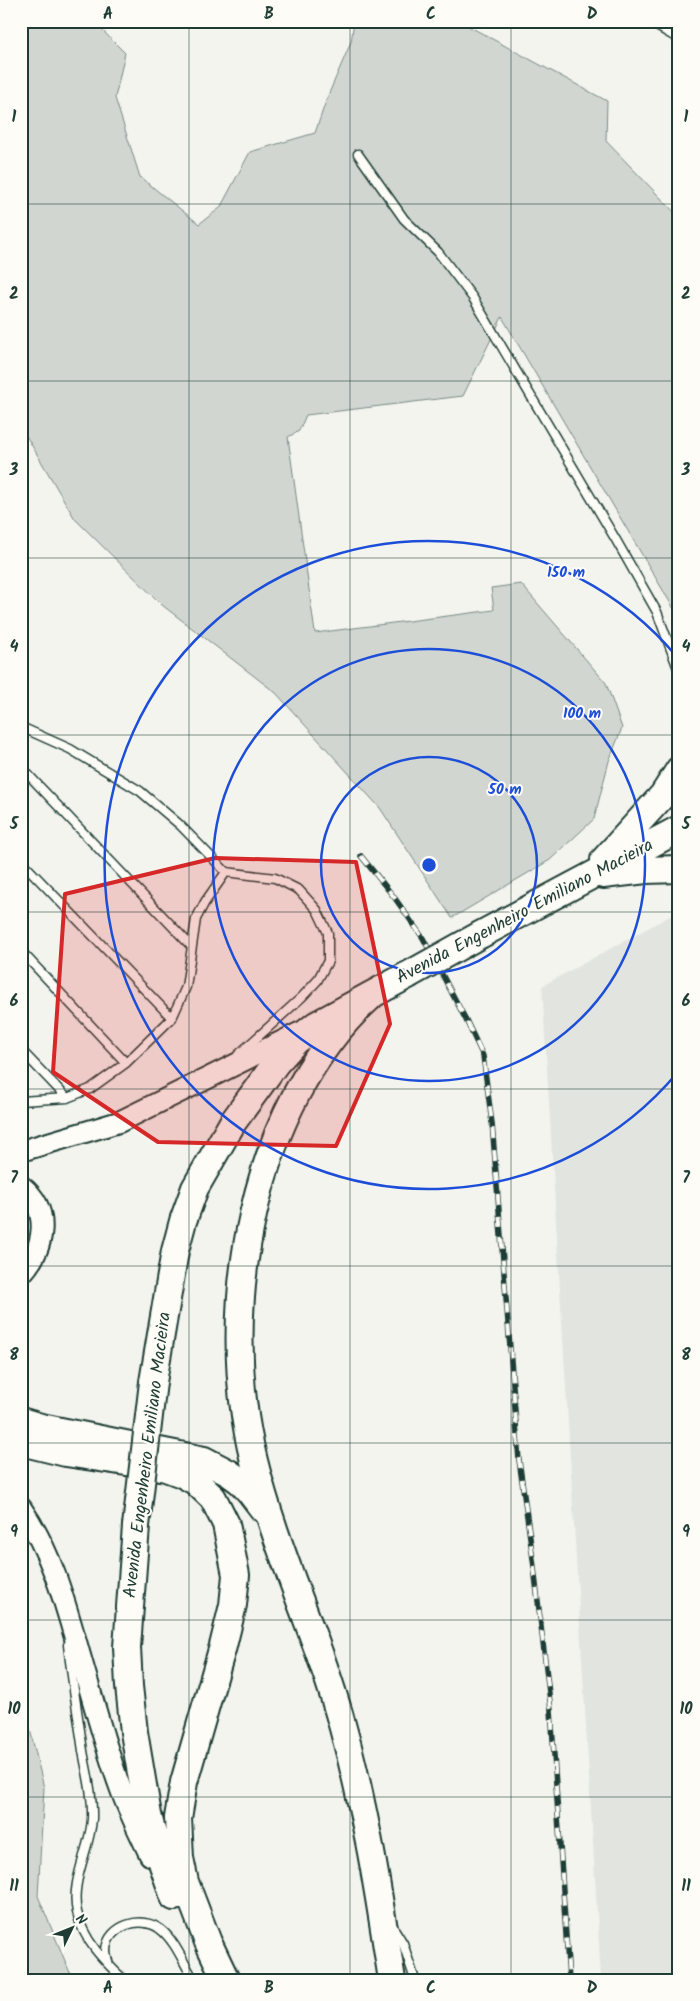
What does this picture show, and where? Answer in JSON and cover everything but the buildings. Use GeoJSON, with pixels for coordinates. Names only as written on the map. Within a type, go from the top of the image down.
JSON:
{"type":"FeatureCollection","features":[{"type":"Feature","properties":{"kind":"highway"},"geometry":{"type":"LineString","coordinates":[[588,877],[657,802],[679,770]]}},
{"type":"Feature","properties":{"kind":"highway","name":"Avenida Engenheiro Emiliano Macieira"},"geometry":{"type":"LineString","coordinates":[[210,1980],[179,1913],[148,1815],[130,1695],[127,1647],[136,1526],[153,1382],[175,1251],[195,1188],[233,1122],[276,1063],[296,1041],[316,1025],[480,934],[679,829]]}},
{"type":"Feature","properties":{"kind":"highway"},"geometry":{"type":"LineString","coordinates":[[588,877],[646,870],[679,869]]}},
{"type":"Feature","properties":{"kind":"highway","name":"Avenida Engenheiro Emiliano Macieira"},"geometry":{"type":"LineString","coordinates":[[371,996],[351,1013],[332,1036],[302,1081],[261,1179],[249,1238],[239,1313],[240,1365],[244,1408],[254,1460],[272,1522],[326,1670],[355,1777],[381,1907],[392,1980]]}},
{"type":"Feature","properties":{"kind":"highway"},"geometry":{"type":"LineString","coordinates":[[21,1421],[41,1427],[204,1460],[240,1481],[272,1522]]}},
{"type":"Feature","properties":{"kind":"highway"},"geometry":{"type":"LineString","coordinates":[[21,1442],[66,1453],[166,1468],[195,1481],[208,1493],[221,1510],[226,1524],[236,1575],[233,1606],[184,1782],[178,1818],[180,1858],[185,1882],[208,1942],[226,1980]]}},
{"type":"Feature","properties":{"kind":"street"},"geometry":{"type":"LineString","coordinates":[[21,1151],[118,1122],[316,1025]]}},
{"type":"Feature","properties":{"kind":"street"},"geometry":{"type":"LineString","coordinates":[[21,1186],[39,1208],[42,1224],[36,1255],[21,1274]]}},
{"type":"Feature","properties":{"kind":"street"},"geometry":{"type":"LineString","coordinates":[[21,1508],[34,1526],[62,1594],[121,1792],[179,1913]]}},
{"type":"Feature","properties":{"kind":"lane"},"geometry":{"type":"LineString","coordinates":[[648,21],[679,39]]}},
{"type":"Feature","properties":{"kind":"lane"},"geometry":{"type":"LineString","coordinates":[[358,154],[404,219],[438,252],[473,298],[657,612],[679,671]]}},
{"type":"Feature","properties":{"kind":"lane"},"geometry":{"type":"LineString","coordinates":[[21,728],[70,749],[140,791],[180,825],[226,872],[274,878],[299,890],[317,910],[328,932],[329,947],[328,961],[317,981],[220,1072]]}},
{"type":"Feature","properties":{"kind":"lane"},"geometry":{"type":"LineString","coordinates":[[21,767],[191,946]]}},
{"type":"Feature","properties":{"kind":"lane"},"geometry":{"type":"LineString","coordinates":[[679,780],[677,798],[679,815]]}},
{"type":"Feature","properties":{"kind":"lane"},"geometry":{"type":"LineString","coordinates":[[21,861],[172,1018]]}},
{"type":"Feature","properties":{"kind":"lane"},"geometry":{"type":"LineString","coordinates":[[21,1101],[67,1098],[90,1089],[126,1063],[172,1018],[186,987],[196,919],[205,902],[226,872]]}},
{"type":"Feature","properties":{"kind":"lane"},"geometry":{"type":"LineString","coordinates":[[21,951],[126,1063]]}},
{"type":"Feature","properties":{"kind":"lane"},"geometry":{"type":"LineString","coordinates":[[21,1050],[67,1098]]}},
{"type":"Feature","properties":{"kind":"lane"},"geometry":{"type":"LineString","coordinates":[[62,1594],[74,1695],[92,1802],[89,1841],[75,1895],[76,1911],[82,1928],[92,1946],[124,1980]]}},
{"type":"Feature","properties":{"kind":"lane"},"geometry":{"type":"LineString","coordinates":[[381,1907],[403,1943],[415,1980]]}},
{"type":"Feature","properties":{"kind":"lane"},"geometry":{"type":"LineString","coordinates":[[110,1967],[106,1950],[108,1942],[116,1930],[136,1922],[148,1923],[159,1927],[168,1936],[194,1980]]}},
{"type":"Feature","properties":{"kind":"highlighted area"},"geometry":{"type":"Polygon","coordinates":[[[215,858],[356,862],[390,1024],[336,1146],[158,1142],[53,1072],[65,894],[215,858]]]}},
{"type":"Feature","properties":{"kind":"shaded area"},"geometry":{"type":"Polygon","coordinates":[[[21,21],[93,21],[125,53],[115,98],[140,177],[199,224],[220,208],[250,152],[315,133],[327,98],[351,42],[354,21],[459,21],[607,101],[606,141],[679,217],[679,607],[674,609],[502,317],[463,396],[306,415],[299,431],[288,437],[315,633],[494,610],[491,588],[521,584],[606,683],[622,728],[609,761],[594,819],[550,860],[452,918],[380,808],[276,693],[162,605],[75,519],[21,427],[21,21]]]}},
{"type":"Feature","properties":{"kind":"shaded area"},"geometry":{"type":"Polygon","coordinates":[[[679,911],[679,1980],[601,1980],[542,986],[679,911]]]}},
{"type":"Feature","properties":{"kind":"shaded area"},"geometry":{"type":"Polygon","coordinates":[[[21,1691],[44,1788],[38,1896],[73,1980],[21,1980],[21,1691]]]}},
{"type":"Feature","properties":{"kind":"railway"},"geometry":{"type":"LineString","coordinates":[[361,856],[394,897],[423,938],[483,1056],[492,1123],[519,1460],[551,1710],[569,1980]]}}]}
